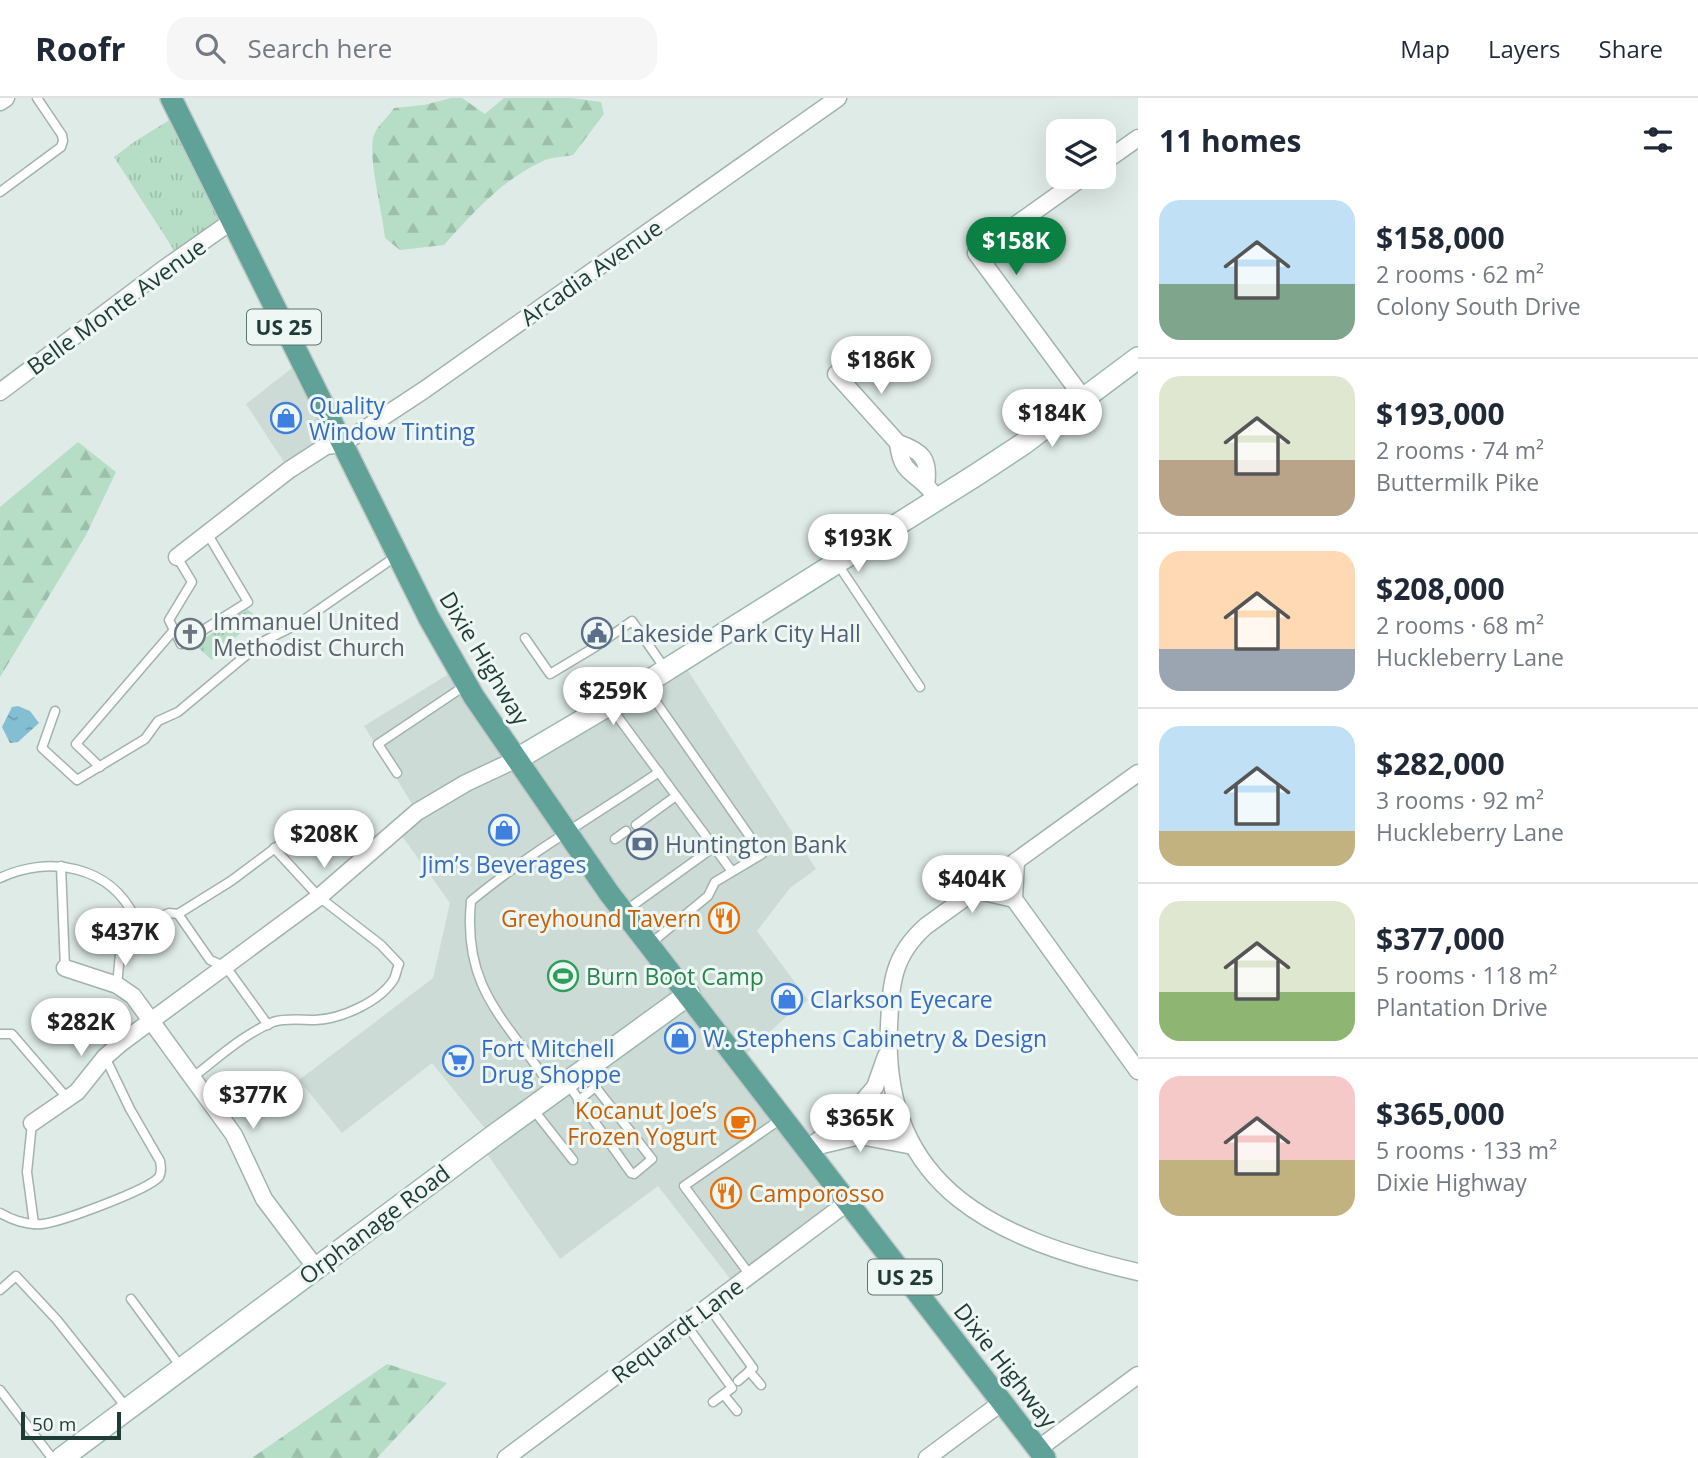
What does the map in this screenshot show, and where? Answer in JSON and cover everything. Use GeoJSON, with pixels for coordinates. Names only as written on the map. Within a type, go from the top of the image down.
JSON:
{"type":"FeatureCollection","features":[{"type":"Feature","properties":{"kind":"main road","name":"Dixie Highway"},"geometry":{"type":"LineString","coordinates":[[171,98],[342,444],[466,685],[624,912],[1041,1454]]}},
{"type":"Feature","properties":{"kind":"main road"},"geometry":{"type":"LineString","coordinates":[[517,759],[644,684],[837,562],[932,492],[1023,444],[1138,358]]}},
{"type":"Feature","properties":{"kind":"main road","name":"Orphanage Road"},"geometry":{"type":"LineString","coordinates":[[62,1458],[532,1108],[566,1092],[688,994]]}},
{"type":"Feature","properties":{"kind":"street"},"geometry":{"type":"LineString","coordinates":[[0,102],[6,98]]}},
{"type":"Feature","properties":{"kind":"street","name":"Arcadia Avenue"},"geometry":{"type":"LineString","coordinates":[[177,557],[289,470],[326,446],[342,444],[424,390],[838,98]]}},
{"type":"Feature","properties":{"kind":"street"},"geometry":{"type":"LineString","coordinates":[[1116,154],[1138,138]]}},
{"type":"Feature","properties":{"kind":"street"},"geometry":{"type":"LineString","coordinates":[[1066,189],[976,253],[1084,399]]}},
{"type":"Feature","properties":{"kind":"street","name":"Belle Monte Avenue"},"geometry":{"type":"LineString","coordinates":[[0,391],[232,221]]}},
{"type":"Feature","properties":{"kind":"street"},"geometry":{"type":"LineString","coordinates":[[836,374],[898,443],[913,448],[925,459],[932,492]]}},
{"type":"Feature","properties":{"kind":"street"},"geometry":{"type":"LineString","coordinates":[[32,1123],[77,1092],[105,1057],[319,897],[417,812],[466,783],[517,759]]}},
{"type":"Feature","properties":{"kind":"street"},"geometry":{"type":"LineString","coordinates":[[1138,773],[911,939],[896,966],[890,995],[888,1051],[897,1109],[903,1126],[914,1146],[942,1183],[985,1218],[1009,1232],[1048,1247],[1138,1272]]}},
{"type":"Feature","properties":{"kind":"street"},"geometry":{"type":"LineString","coordinates":[[1016,861],[1014,899],[1138,1071]]}},
{"type":"Feature","properties":{"kind":"street"},"geometry":{"type":"LineString","coordinates":[[975,890],[1014,899]]}},
{"type":"Feature","properties":{"kind":"street"},"geometry":{"type":"LineString","coordinates":[[65,968],[117,985],[133,996],[234,1135],[264,1199],[316,1268]]}},
{"type":"Feature","properties":{"kind":"street"},"geometry":{"type":"LineString","coordinates":[[808,1149],[850,1116],[875,1087],[888,1051]]}},
{"type":"Feature","properties":{"kind":"street"},"geometry":{"type":"LineString","coordinates":[[808,1149],[860,1136],[914,1146]]}},
{"type":"Feature","properties":{"kind":"street","name":"Requardt Lane"},"geometry":{"type":"LineString","coordinates":[[506,1458],[848,1202]]}},
{"type":"Feature","properties":{"kind":"street"},"geometry":{"type":"LineString","coordinates":[[1041,1454],[1138,1375]]}},
{"type":"Feature","properties":{"kind":"street"},"geometry":{"type":"LineString","coordinates":[[927,1458],[1001,1402]]}},
{"type":"Feature","properties":{"kind":"lane"},"geometry":{"type":"LineString","coordinates":[[0,192],[61,148],[64,141],[37,98]]}},
{"type":"Feature","properties":{"kind":"lane"},"geometry":{"type":"LineString","coordinates":[[177,557],[192,582],[169,620],[181,644],[248,602],[207,533]]}},
{"type":"Feature","properties":{"kind":"lane"},"geometry":{"type":"LineString","coordinates":[[55,712],[42,748],[77,780],[145,739],[158,721],[178,712],[262,642],[298,624],[398,555]]}},
{"type":"Feature","properties":{"kind":"lane"},"geometry":{"type":"LineString","coordinates":[[837,562],[920,687]]}},
{"type":"Feature","properties":{"kind":"lane"},"geometry":{"type":"LineString","coordinates":[[525,638],[550,674],[632,621],[666,670]]}},
{"type":"Feature","properties":{"kind":"lane"},"geometry":{"type":"LineString","coordinates":[[100,766],[76,744],[174,630]]}},
{"type":"Feature","properties":{"kind":"lane"},"geometry":{"type":"LineString","coordinates":[[644,684],[762,854],[731,870],[715,882],[708,896],[650,944]]}},
{"type":"Feature","properties":{"kind":"lane"},"geometry":{"type":"LineString","coordinates":[[397,773],[378,744],[466,685]]}},
{"type":"Feature","properties":{"kind":"lane"},"geometry":{"type":"LineString","coordinates":[[609,705],[731,870]]}},
{"type":"Feature","properties":{"kind":"lane"},"geometry":{"type":"LineString","coordinates":[[566,1092],[597,1089],[652,1159],[634,1174],[566,1092],[533,1059],[496,1012],[480,984],[473,962],[468,923],[471,901],[566,831],[599,813],[659,772]]}},
{"type":"Feature","properties":{"kind":"lane"},"geometry":{"type":"LineString","coordinates":[[635,825],[676,796]]}},
{"type":"Feature","properties":{"kind":"lane"},"geometry":{"type":"LineString","coordinates":[[615,839],[626,831]]}},
{"type":"Feature","properties":{"kind":"lane"},"geometry":{"type":"LineString","coordinates":[[135,918],[154,919],[169,913],[178,914],[231,881],[294,834]]}},
{"type":"Feature","properties":{"kind":"lane"},"geometry":{"type":"LineString","coordinates":[[624,912],[714,847]]}},
{"type":"Feature","properties":{"kind":"lane"},"geometry":{"type":"LineString","coordinates":[[193,1077],[236,1044],[268,1024],[338,1017],[364,1006],[394,978],[399,964],[381,945],[319,897],[274,849]]}},
{"type":"Feature","properties":{"kind":"lane"},"geometry":{"type":"LineString","coordinates":[[0,878],[22,869],[61,866],[79,869],[105,883],[120,895],[135,918]]}},
{"type":"Feature","properties":{"kind":"lane"},"geometry":{"type":"LineString","coordinates":[[61,866],[65,968]]}},
{"type":"Feature","properties":{"kind":"lane"},"geometry":{"type":"LineString","coordinates":[[178,914],[210,960],[226,967],[268,1024]]}},
{"type":"Feature","properties":{"kind":"lane"},"geometry":{"type":"LineString","coordinates":[[117,985],[121,944],[135,918]]}},
{"type":"Feature","properties":{"kind":"lane"},"geometry":{"type":"LineString","coordinates":[[0,1034],[12,1034],[68,1098]]}},
{"type":"Feature","properties":{"kind":"lane"},"geometry":{"type":"LineString","coordinates":[[0,1213],[34,1224],[67,1220],[158,1178],[162,1169],[160,1161],[105,1057]]}},
{"type":"Feature","properties":{"kind":"lane"},"geometry":{"type":"LineString","coordinates":[[532,1108],[573,1160]]}},
{"type":"Feature","properties":{"kind":"lane"},"geometry":{"type":"LineString","coordinates":[[750,1275],[684,1186],[784,1117]]}},
{"type":"Feature","properties":{"kind":"lane"},"geometry":{"type":"LineString","coordinates":[[32,1123],[27,1172],[34,1224]]}},
{"type":"Feature","properties":{"kind":"lane"},"geometry":{"type":"LineString","coordinates":[[0,1290],[16,1276],[57,1320],[128,1409]]}},
{"type":"Feature","properties":{"kind":"lane"},"geometry":{"type":"LineString","coordinates":[[131,1299],[182,1369]]}},
{"type":"Feature","properties":{"kind":"lane"},"geometry":{"type":"LineString","coordinates":[[708,1306],[753,1368],[738,1381]]}},
{"type":"Feature","properties":{"kind":"lane"},"geometry":{"type":"LineString","coordinates":[[685,1323],[732,1388],[713,1402]]}},
{"type":"Feature","properties":{"kind":"lane"},"geometry":{"type":"LineString","coordinates":[[749,1371],[761,1385]]}},
{"type":"Feature","properties":{"kind":"lane"},"geometry":{"type":"LineString","coordinates":[[0,1390],[52,1458]]}},
{"type":"Feature","properties":{"kind":"lane"},"geometry":{"type":"LineString","coordinates":[[723,1395],[737,1411]]}},
{"type":"Feature","properties":{"kind":"shaded area"},"geometry":{"type":"Polygon","coordinates":[[[301,361],[342,444],[289,470],[246,404],[301,361]]]}},
{"type":"Feature","properties":{"kind":"shaded area"},"geometry":{"type":"Polygon","coordinates":[[[681,660],[816,869],[790,888],[757,931],[808,1000],[740,1060],[848,1202],[735,1285],[658,1186],[560,1259],[481,1145],[491,1136],[432,1063],[342,1133],[299,1080],[433,978],[450,903],[397,829],[417,812],[364,726],[457,669],[517,759],[681,660]]]}},
{"type":"Feature","properties":{"kind":"green space"},"geometry":{"type":"Polygon","coordinates":[[[462,98],[485,114],[504,98],[572,98],[601,102],[604,114],[573,155],[545,160],[513,178],[465,221],[444,245],[400,250],[385,238],[372,156],[374,135],[394,108],[424,105],[462,98]]]}},
{"type":"Feature","properties":{"kind":"green space"},"geometry":{"type":"Polygon","coordinates":[[[179,114],[232,221],[179,258],[114,157],[179,114]]]}},
{"type":"Feature","properties":{"kind":"green space"},"geometry":{"type":"Polygon","coordinates":[[[78,442],[116,472],[86,535],[0,677],[0,507],[78,442]]]}},
{"type":"Feature","properties":{"kind":"green space"},"geometry":{"type":"Polygon","coordinates":[[[247,609],[257,617],[212,660],[195,645],[247,609]]]}},
{"type":"Feature","properties":{"kind":"green space"},"geometry":{"type":"Polygon","coordinates":[[[387,1364],[447,1383],[377,1458],[252,1458],[387,1364]]]}},
{"type":"Feature","properties":{"kind":"water"},"geometry":{"type":"Polygon","coordinates":[[[18,706],[30,711],[39,723],[18,742],[10,743],[2,727],[12,707],[18,706]]]}},
{"type":"Feature","properties":{"kind":"place","name":"Quality Window Tinting"},"geometry":{"type":"Point","coordinates":[286,418]}},
{"type":"Feature","properties":{"kind":"place","name":"Lakeside Park City Hall"},"geometry":{"type":"Point","coordinates":[597,633]}},
{"type":"Feature","properties":{"kind":"place","name":"Immanuel United Methodist Church"},"geometry":{"type":"Point","coordinates":[190,634]}},
{"type":"Feature","properties":{"kind":"place","name":"Jim’s Beverages"},"geometry":{"type":"Point","coordinates":[504,830]}},
{"type":"Feature","properties":{"kind":"place","name":"Huntington Bank"},"geometry":{"type":"Point","coordinates":[642,844]}},
{"type":"Feature","properties":{"kind":"place","name":"Greyhound Tavern"},"geometry":{"type":"Point","coordinates":[724,918]}},
{"type":"Feature","properties":{"kind":"place","name":"Burn Boot Camp"},"geometry":{"type":"Point","coordinates":[563,976]}},
{"type":"Feature","properties":{"kind":"place","name":"Clarkson Eyecare"},"geometry":{"type":"Point","coordinates":[787,999]}},
{"type":"Feature","properties":{"kind":"place","name":"W. Stephens Cabinetry & Design"},"geometry":{"type":"Point","coordinates":[680,1038]}},
{"type":"Feature","properties":{"kind":"place","name":"Fort Mitchell Drug Shoppe"},"geometry":{"type":"Point","coordinates":[458,1061]}},
{"type":"Feature","properties":{"kind":"place","name":"Kocanut Joe’s Frozen Yogurt"},"geometry":{"type":"Point","coordinates":[740,1123]}},
{"type":"Feature","properties":{"kind":"place","name":"Camporosso"},"geometry":{"type":"Point","coordinates":[726,1193]}}]}
